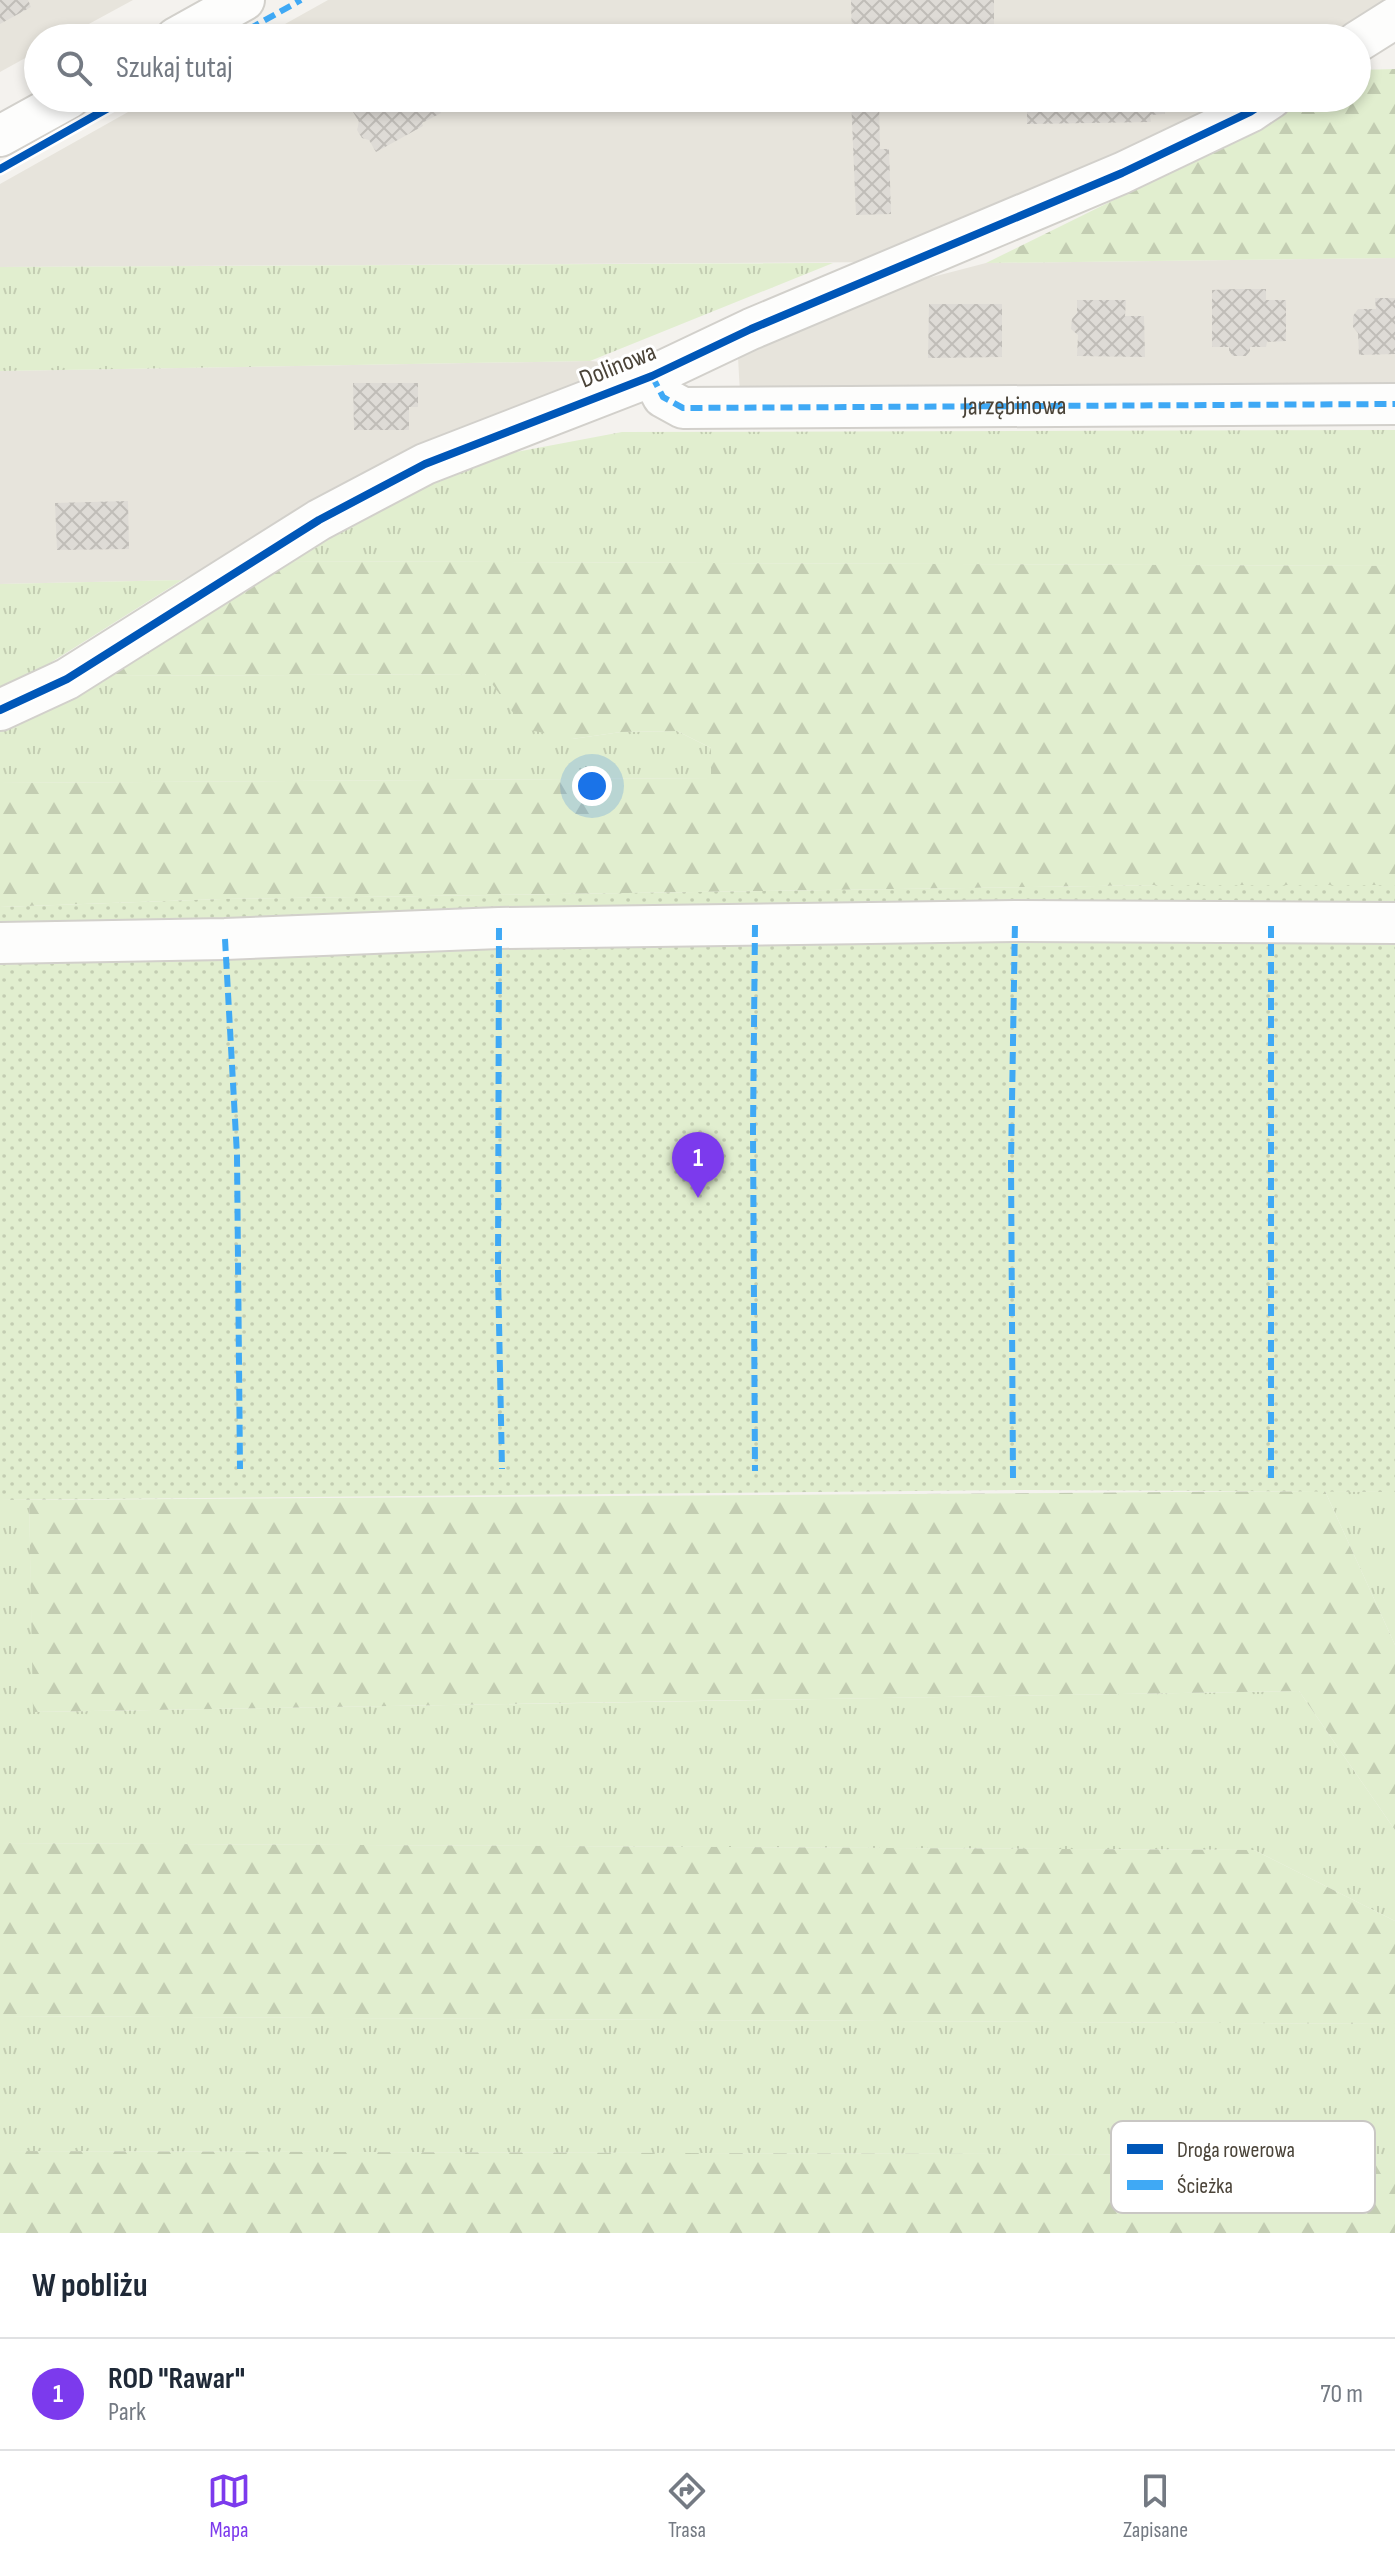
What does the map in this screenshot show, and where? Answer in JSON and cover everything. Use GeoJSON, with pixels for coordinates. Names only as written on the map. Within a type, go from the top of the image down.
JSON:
{"type":"FeatureCollection","features":[{"type":"Feature","properties":{"kind":"street"},"geometry":{"type":"LineString","coordinates":[[201,24],[244,0]]}},
{"type":"Feature","properties":{"kind":"street"},"geometry":{"type":"LineString","coordinates":[[1371,33],[1395,18]]}},
{"type":"Feature","properties":{"kind":"street"},"geometry":{"type":"LineString","coordinates":[[0,136],[44,112]]}},
{"type":"Feature","properties":{"kind":"street","name":"Dolinowa"},"geometry":{"type":"LineString","coordinates":[[0,710],[67,679],[319,520],[425,464],[652,376],[751,329],[1122,173],[1250,112]]}},
{"type":"Feature","properties":{"kind":"street","name":"Jarzębinowa"},"geometry":{"type":"LineString","coordinates":[[652,376],[663,397],[683,408],[1395,404]]}},
{"type":"Feature","properties":{"kind":"street"},"geometry":{"type":"LineString","coordinates":[[0,943],[225,939],[499,928],[1015,921],[1395,923]]}},
{"type":"Feature","properties":{"kind":"shaded area"},"geometry":{"type":"Polygon","coordinates":[[[0,0],[133,0],[89,24],[24,24],[24,59],[0,72],[0,0]]]}},
{"type":"Feature","properties":{"kind":"shaded area"},"geometry":{"type":"Polygon","coordinates":[[[328,0],[1386,0],[1356,24],[285,24],[328,0]]]}},
{"type":"Feature","properties":{"kind":"shaded area"},"geometry":{"type":"Polygon","coordinates":[[[128,112],[1210,112],[887,262],[0,267],[0,184],[128,112]]]}},
{"type":"Feature","properties":{"kind":"shaded area"},"geometry":{"type":"Polygon","coordinates":[[[1395,258],[1395,390],[740,394],[738,357],[894,287],[986,263],[1395,258]]]}},
{"type":"Feature","properties":{"kind":"shaded area"},"geometry":{"type":"Polygon","coordinates":[[[590,361],[636,365],[383,478],[182,580],[0,584],[0,371],[590,361]]]}},
{"type":"Feature","properties":{"kind":"green space"},"geometry":{"type":"Polygon","coordinates":[[[1395,69],[1395,258],[986,263],[1286,112],[1371,112],[1371,70],[1395,69]]]}},
{"type":"Feature","properties":{"kind":"green space"},"geometry":{"type":"Polygon","coordinates":[[[833,263],[590,361],[0,371],[0,267],[833,263]]]}},
{"type":"Feature","properties":{"kind":"green space"},"geometry":{"type":"Polygon","coordinates":[[[1395,430],[1395,566],[266,561],[417,483],[516,452],[622,432],[1395,430]]]}},
{"type":"Feature","properties":{"kind":"green space"},"geometry":{"type":"Polygon","coordinates":[[[266,561],[1395,566],[1395,885],[1162,885],[222,899],[0,907],[0,783],[711,778],[711,748],[677,731],[621,732],[572,739],[525,729],[485,674],[95,676],[266,561]]]}},
{"type":"Feature","properties":{"kind":"green space"},"geometry":{"type":"Polygon","coordinates":[[[182,580],[4,692],[0,694],[0,584],[182,580]]]}},
{"type":"Feature","properties":{"kind":"green space"},"geometry":{"type":"Polygon","coordinates":[[[485,674],[572,739],[621,732],[677,731],[711,748],[711,778],[0,783],[0,719],[95,676],[485,674]]]}},
{"type":"Feature","properties":{"kind":"green space"},"geometry":{"type":"Polygon","coordinates":[[[1162,885],[1395,885],[1395,1492],[1025,1490],[0,1500],[0,907],[222,899],[1162,885]]]}},
{"type":"Feature","properties":{"kind":"green space"},"geometry":{"type":"Polygon","coordinates":[[[1325,1491],[1395,1492],[1395,1645],[1325,1491]]]}},
{"type":"Feature","properties":{"kind":"green space"},"geometry":{"type":"Polygon","coordinates":[[[1325,1491],[1395,1645],[1395,1830],[1299,1691],[33,1712],[29,1500],[1325,1491]]]}},
{"type":"Feature","properties":{"kind":"green space"},"geometry":{"type":"Polygon","coordinates":[[[0,1500],[29,1500],[34,1712],[1299,1691],[1395,1830],[1395,1921],[1254,1850],[0,1843],[0,1500]]]}},
{"type":"Feature","properties":{"kind":"green space"},"geometry":{"type":"Polygon","coordinates":[[[0,1843],[1254,1850],[1395,1921],[1395,2024],[0,2016],[0,1843]]]}},
{"type":"Feature","properties":{"kind":"green space"},"geometry":{"type":"Polygon","coordinates":[[[0,2016],[1395,2024],[1395,2155],[1375,2155],[1375,2121],[1111,2121],[1111,2154],[0,2151],[0,2016]]]}},
{"type":"Feature","properties":{"kind":"green space"},"geometry":{"type":"Polygon","coordinates":[[[0,2151],[1111,2154],[1111,2213],[1375,2213],[1375,2155],[1395,2155],[1395,2233],[0,2233],[0,2151]]]}},
{"type":"Feature","properties":{"kind":"building"},"geometry":{"type":"Polygon","coordinates":[[[0,0],[28,0],[31,7],[0,24],[0,0]]]}},
{"type":"Feature","properties":{"kind":"building"},"geometry":{"type":"Polygon","coordinates":[[[851,0],[994,0],[994,24],[852,24],[851,0]]]}},
{"type":"Feature","properties":{"kind":"building"},"geometry":{"type":"Polygon","coordinates":[[[353,112],[441,113],[376,152],[369,140],[362,138],[357,130],[359,122],[353,112]]]}},
{"type":"Feature","properties":{"kind":"building"},"geometry":{"type":"Polygon","coordinates":[[[852,112],[879,112],[880,149],[889,149],[891,214],[856,215],[852,112]]]}},
{"type":"Feature","properties":{"kind":"building"},"geometry":{"type":"Polygon","coordinates":[[[1027,112],[1165,112],[1150,115],[1151,122],[1027,124],[1027,112]]]}},
{"type":"Feature","properties":{"kind":"building"},"geometry":{"type":"Polygon","coordinates":[[[1266,289],[1266,300],[1286,300],[1286,341],[1267,342],[1266,347],[1250,347],[1246,356],[1233,356],[1229,347],[1212,347],[1212,290],[1266,289]]]}},
{"type":"Feature","properties":{"kind":"building"},"geometry":{"type":"Polygon","coordinates":[[[1375,298],[1395,298],[1395,354],[1359,355],[1353,316],[1358,309],[1376,309],[1375,298]]]}},
{"type":"Feature","properties":{"kind":"building"},"geometry":{"type":"Polygon","coordinates":[[[1077,300],[1126,300],[1125,316],[1144,316],[1145,357],[1077,356],[1078,335],[1071,329],[1072,319],[1077,313],[1077,300]]]}},
{"type":"Feature","properties":{"kind":"building"},"geometry":{"type":"Polygon","coordinates":[[[929,304],[1002,304],[1002,357],[928,358],[929,304]]]}},
{"type":"Feature","properties":{"kind":"building"},"geometry":{"type":"Polygon","coordinates":[[[353,383],[418,383],[418,407],[409,407],[409,430],[354,430],[353,383]]]}},
{"type":"Feature","properties":{"kind":"building"},"geometry":{"type":"Polygon","coordinates":[[[128,501],[129,549],[57,550],[55,503],[128,501]]]}},
{"type":"Feature","properties":{"kind":"marked path"},"geometry":{"type":"LineString","coordinates":[[258,24],[301,0]]}},
{"type":"Feature","properties":{"kind":"marked path"},"geometry":{"type":"LineString","coordinates":[[652,376],[663,397],[683,408],[1395,404]]}},
{"type":"Feature","properties":{"kind":"marked path"},"geometry":{"type":"LineString","coordinates":[[1013,1478],[1011,1163],[1015,921]]}},
{"type":"Feature","properties":{"kind":"marked path"},"geometry":{"type":"LineString","coordinates":[[1271,923],[1271,1478]]}},
{"type":"Feature","properties":{"kind":"marked path"},"geometry":{"type":"LineString","coordinates":[[755,925],[755,1471]]}},
{"type":"Feature","properties":{"kind":"marked path"},"geometry":{"type":"LineString","coordinates":[[499,928],[498,1273],[502,1469]]}},
{"type":"Feature","properties":{"kind":"marked path"},"geometry":{"type":"LineString","coordinates":[[225,939],[237,1155],[240,1469]]}},
{"type":"Feature","properties":{"kind":"cycle path"},"geometry":{"type":"LineString","coordinates":[[0,169],[101,112]]}},
{"type":"Feature","properties":{"kind":"cycle path"},"geometry":{"type":"LineString","coordinates":[[0,710],[67,679],[319,520],[425,464],[652,376],[751,329],[1122,173],[1250,112]]}},
{"type":"Feature","properties":{"kind":"place","name":"ROD \"Rawar\""},"geometry":{"type":"Point","coordinates":[698,1198]}}]}
